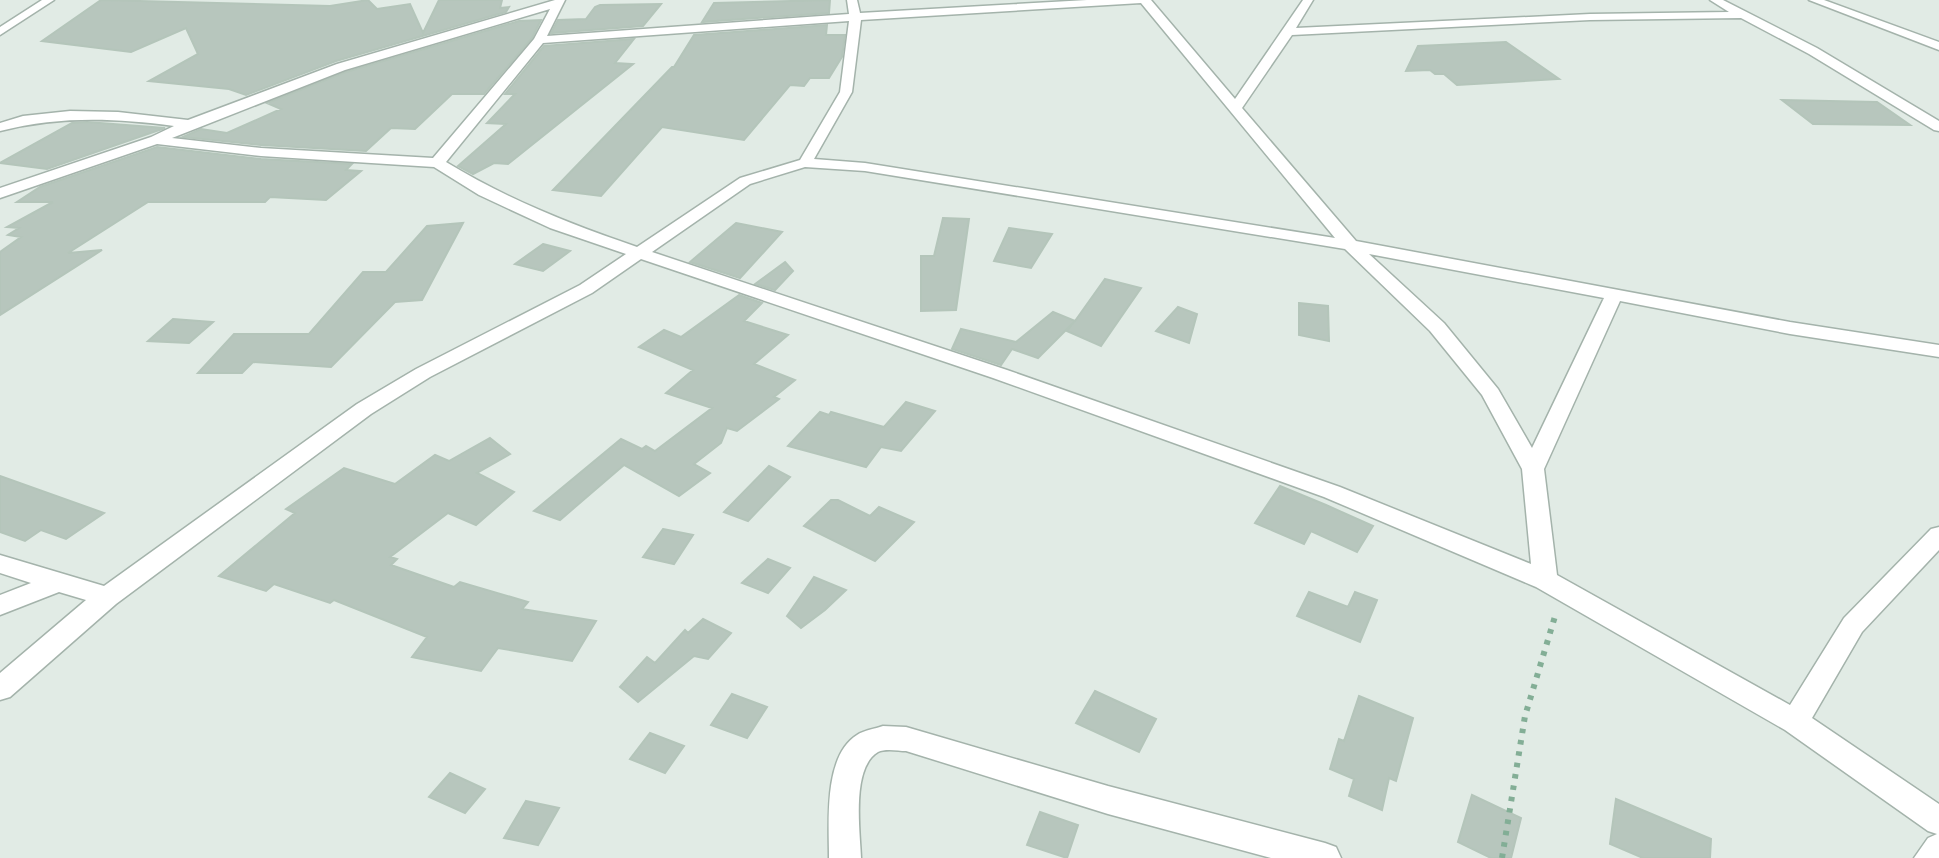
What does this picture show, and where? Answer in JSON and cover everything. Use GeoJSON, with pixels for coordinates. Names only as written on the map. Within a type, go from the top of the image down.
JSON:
{"type":"FeatureCollection","features":[{"type":"Feature","properties":{"kind":"street"},"geometry":{"type":"LineString","coordinates":[[0,32],[49,0]]}},
{"type":"Feature","properties":{"kind":"street"},"geometry":{"type":"LineString","coordinates":[[805,163],[846,92],[855,19],[852,0]]}},
{"type":"Feature","properties":{"kind":"street"},"geometry":{"type":"LineString","coordinates":[[539,40],[769,21],[855,19],[1139,0]]}},
{"type":"Feature","properties":{"kind":"street"},"geometry":{"type":"LineString","coordinates":[[1144,0],[1350,245],[1437,327],[1483,384],[1532,469],[1554,586]]}},
{"type":"Feature","properties":{"kind":"street"},"geometry":{"type":"LineString","coordinates":[[1235,109],[1308,0]]}},
{"type":"Feature","properties":{"kind":"street"},"geometry":{"type":"LineString","coordinates":[[1716,0],[1740,15],[1813,51],[1939,127]]}},
{"type":"Feature","properties":{"kind":"street"},"geometry":{"type":"LineString","coordinates":[[1814,0],[1937,44]]}},
{"type":"Feature","properties":{"kind":"street"},"geometry":{"type":"LineString","coordinates":[[438,163],[539,40],[551,22],[559,1]]}},
{"type":"Feature","properties":{"kind":"street"},"geometry":{"type":"LineString","coordinates":[[0,193],[156,140],[188,124],[341,67],[559,1]]}},
{"type":"Feature","properties":{"kind":"street"},"geometry":{"type":"LineString","coordinates":[[1287,32],[1590,17],[1740,15]]}},
{"type":"Feature","properties":{"kind":"street"},"geometry":{"type":"LineString","coordinates":[[0,127],[34,117],[99,116],[188,124]]}},
{"type":"Feature","properties":{"kind":"street"},"geometry":{"type":"LineString","coordinates":[[156,140],[274,153],[438,163],[484,192],[556,225],[1000,374],[1332,492],[1554,586],[1795,722],[1939,821]]}},
{"type":"Feature","properties":{"kind":"street"},"geometry":{"type":"LineString","coordinates":[[0,689],[107,597],[364,409],[423,373],[586,289],[745,180],[767,171],[805,163],[865,167],[1350,245],[1790,328],[1939,351]]}},
{"type":"Feature","properties":{"kind":"street"},"geometry":{"type":"LineString","coordinates":[[1532,469],[1614,295]]}},
{"type":"Feature","properties":{"kind":"street"},"geometry":{"type":"LineString","coordinates":[[1795,722],[1853,625],[1939,535]]}},
{"type":"Feature","properties":{"kind":"street"},"geometry":{"type":"LineString","coordinates":[[0,564],[107,597]]}},
{"type":"Feature","properties":{"kind":"street"},"geometry":{"type":"LineString","coordinates":[[0,605],[56,583]]}},
{"type":"Feature","properties":{"kind":"street"},"geometry":{"type":"LineString","coordinates":[[845,858],[846,777],[851,760],[864,746],[883,738],[906,739],[1108,800],[1325,858]]}},
{"type":"Feature","properties":{"kind":"street"},"geometry":{"type":"LineString","coordinates":[[1930,858],[1939,848]]}},
{"type":"Feature","properties":{"kind":"path"},"geometry":{"type":"LineString","coordinates":[[1502,858],[1525,716],[1554,586]]}},
{"type":"Feature","properties":{"kind":"building"},"geometry":{"type":"Polygon","coordinates":[[[101,0],[330,6],[368,0],[377,9],[410,4],[423,33],[439,0],[502,0],[500,8],[509,7],[506,12],[336,61],[246,95],[229,89],[149,81],[198,54],[186,28],[131,52],[42,41],[101,0]]]}},
{"type":"Feature","properties":{"kind":"building"},"geometry":{"type":"Polygon","coordinates":[[[830,0],[829,13],[702,22],[714,3],[830,0]]]}},
{"type":"Feature","properties":{"kind":"building"},"geometry":{"type":"Polygon","coordinates":[[[661,4],[643,26],[551,33],[558,20],[586,19],[595,7],[600,5],[661,4]]]}},
{"type":"Feature","properties":{"kind":"building"},"geometry":{"type":"Polygon","coordinates":[[[541,20],[532,38],[484,94],[452,94],[415,129],[391,128],[366,151],[183,137],[201,129],[227,133],[281,109],[267,103],[346,72],[519,21],[541,20]]]}},
{"type":"Feature","properties":{"kind":"building"},"geometry":{"type":"Polygon","coordinates":[[[827,25],[826,35],[845,35],[842,57],[829,78],[810,78],[804,86],[790,85],[744,140],[662,127],[601,196],[553,190],[674,67],[694,35],[827,25]]]}},
{"type":"Feature","properties":{"kind":"building"},"geometry":{"type":"Polygon","coordinates":[[[634,39],[615,63],[633,64],[508,164],[494,163],[473,174],[458,166],[506,124],[487,123],[515,94],[505,94],[544,46],[634,39]]]}},
{"type":"Feature","properties":{"kind":"building"},"geometry":{"type":"Polygon","coordinates":[[[1506,42],[1559,79],[1457,85],[1444,74],[1435,74],[1430,70],[1406,71],[1418,46],[1506,42]]]}},
{"type":"Feature","properties":{"kind":"building"},"geometry":{"type":"Polygon","coordinates":[[[1782,100],[1877,102],[1910,125],[1813,124],[1782,100]]]}},
{"type":"Feature","properties":{"kind":"building"},"geometry":{"type":"Polygon","coordinates":[[[72,123],[165,128],[47,169],[0,163],[72,123]]]}},
{"type":"Feature","properties":{"kind":"building"},"geometry":{"type":"Polygon","coordinates":[[[157,147],[261,159],[352,164],[346,170],[361,171],[326,200],[270,197],[265,202],[148,202],[68,253],[102,250],[0,315],[0,252],[21,237],[8,235],[19,228],[7,227],[53,202],[17,202],[40,187],[157,147]]]}},
{"type":"Feature","properties":{"kind":"building"},"geometry":{"type":"Polygon","coordinates":[[[943,218],[969,219],[956,310],[921,311],[921,256],[934,256],[943,218]]]}},
{"type":"Feature","properties":{"kind":"building"},"geometry":{"type":"Polygon","coordinates":[[[463,223],[422,300],[395,302],[331,367],[253,362],[242,373],[198,373],[234,334],[309,334],[363,272],[386,272],[427,226],[463,223]]]}},
{"type":"Feature","properties":{"kind":"building"},"geometry":{"type":"Polygon","coordinates":[[[736,223],[782,232],[740,278],[690,262],[736,223]]]}},
{"type":"Feature","properties":{"kind":"building"},"geometry":{"type":"Polygon","coordinates":[[[1009,228],[1052,234],[1031,268],[994,261],[1009,228]]]}},
{"type":"Feature","properties":{"kind":"building"},"geometry":{"type":"Polygon","coordinates":[[[543,244],[570,251],[543,271],[515,264],[543,244]]]}},
{"type":"Feature","properties":{"kind":"building"},"geometry":{"type":"Polygon","coordinates":[[[785,262],[793,271],[775,290],[755,284],[785,262]]]}},
{"type":"Feature","properties":{"kind":"building"},"geometry":{"type":"Polygon","coordinates":[[[1105,279],[1141,288],[1101,346],[1067,331],[1074,322],[1038,358],[1012,349],[1001,365],[952,349],[961,329],[1016,342],[1053,312],[1075,321],[1105,279]]]}},
{"type":"Feature","properties":{"kind":"building"},"geometry":{"type":"Polygon","coordinates":[[[739,295],[762,303],[744,321],[788,335],[754,364],[795,380],[774,397],[779,399],[737,431],[727,428],[721,443],[694,464],[710,473],[679,496],[624,465],[560,520],[534,511],[621,439],[642,449],[646,446],[655,451],[712,408],[666,393],[693,370],[639,347],[664,330],[681,337],[739,295]]]}},
{"type":"Feature","properties":{"kind":"building"},"geometry":{"type":"Polygon","coordinates":[[[1299,303],[1328,306],[1329,341],[1299,335],[1299,303]]]}},
{"type":"Feature","properties":{"kind":"building"},"geometry":{"type":"Polygon","coordinates":[[[1178,307],[1197,314],[1189,343],[1156,331],[1178,307]]]}},
{"type":"Feature","properties":{"kind":"building"},"geometry":{"type":"Polygon","coordinates":[[[173,319],[213,322],[189,343],[148,341],[173,319]]]}},
{"type":"Feature","properties":{"kind":"building"},"geometry":{"type":"Polygon","coordinates":[[[906,402],[935,411],[901,451],[881,447],[866,467],[788,446],[820,412],[829,415],[831,412],[884,427],[906,402]]]}},
{"type":"Feature","properties":{"kind":"building"},"geometry":{"type":"Polygon","coordinates":[[[490,438],[510,454],[477,473],[514,492],[476,525],[448,513],[390,557],[397,559],[391,565],[454,587],[460,582],[528,602],[522,609],[596,621],[572,661],[498,648],[481,671],[412,657],[427,637],[334,600],[330,603],[274,584],[266,591],[219,576],[295,513],[286,509],[344,468],[395,484],[435,455],[449,461],[490,438]]]}},
{"type":"Feature","properties":{"kind":"building"},"geometry":{"type":"Polygon","coordinates":[[[769,466],[790,477],[748,521],[724,512],[769,466]]]}},
{"type":"Feature","properties":{"kind":"building"},"geometry":{"type":"Polygon","coordinates":[[[0,476],[104,513],[66,539],[41,530],[25,541],[0,532],[0,476]]]}},
{"type":"Feature","properties":{"kind":"building"},"geometry":{"type":"Polygon","coordinates":[[[1280,486],[1373,526],[1357,552],[1311,531],[1304,544],[1255,523],[1280,486]]]}},
{"type":"Feature","properties":{"kind":"building"},"geometry":{"type":"Polygon","coordinates":[[[831,500],[838,500],[870,516],[879,507],[914,522],[875,561],[804,526],[831,500]]]}},
{"type":"Feature","properties":{"kind":"building"},"geometry":{"type":"Polygon","coordinates":[[[663,529],[693,535],[674,564],[643,557],[663,529]]]}},
{"type":"Feature","properties":{"kind":"building"},"geometry":{"type":"Polygon","coordinates":[[[768,559],[790,568],[768,593],[742,583],[768,559]]]}},
{"type":"Feature","properties":{"kind":"building"},"geometry":{"type":"Polygon","coordinates":[[[814,577],[846,590],[801,628],[787,616],[814,577]]]}},
{"type":"Feature","properties":{"kind":"building"},"geometry":{"type":"Polygon","coordinates":[[[1309,592],[1348,607],[1355,592],[1377,600],[1360,642],[1297,616],[1309,592]]]}},
{"type":"Feature","properties":{"kind":"building"},"geometry":{"type":"Polygon","coordinates":[[[703,619],[731,633],[708,659],[694,656],[638,702],[620,687],[647,657],[655,663],[685,630],[688,633],[703,619]]]}},
{"type":"Feature","properties":{"kind":"building"},"geometry":{"type":"Polygon","coordinates":[[[1095,691],[1156,719],[1139,752],[1076,723],[1095,691]]]}},
{"type":"Feature","properties":{"kind":"building"},"geometry":{"type":"Polygon","coordinates":[[[732,694],[767,707],[747,738],[711,725],[732,694]]]}},
{"type":"Feature","properties":{"kind":"building"},"geometry":{"type":"Polygon","coordinates":[[[1359,696],[1413,718],[1396,781],[1389,778],[1382,810],[1349,796],[1354,779],[1330,769],[1339,739],[1344,741],[1359,696]]]}},
{"type":"Feature","properties":{"kind":"building"},"geometry":{"type":"Polygon","coordinates":[[[650,733],[684,746],[665,773],[630,759],[650,733]]]}},
{"type":"Feature","properties":{"kind":"building"},"geometry":{"type":"Polygon","coordinates":[[[450,773],[485,789],[465,813],[429,797],[450,773]]]}},
{"type":"Feature","properties":{"kind":"building"},"geometry":{"type":"Polygon","coordinates":[[[1472,795],[1521,818],[1511,858],[1491,858],[1458,842],[1472,795]]]}},
{"type":"Feature","properties":{"kind":"building"},"geometry":{"type":"Polygon","coordinates":[[[1616,799],[1711,839],[1710,858],[1643,858],[1610,844],[1616,799]]]}},
{"type":"Feature","properties":{"kind":"building"},"geometry":{"type":"Polygon","coordinates":[[[526,801],[559,808],[538,845],[504,838],[526,801]]]}},
{"type":"Feature","properties":{"kind":"building"},"geometry":{"type":"Polygon","coordinates":[[[1040,812],[1078,825],[1067,858],[1027,845],[1040,812]]]}}]}
